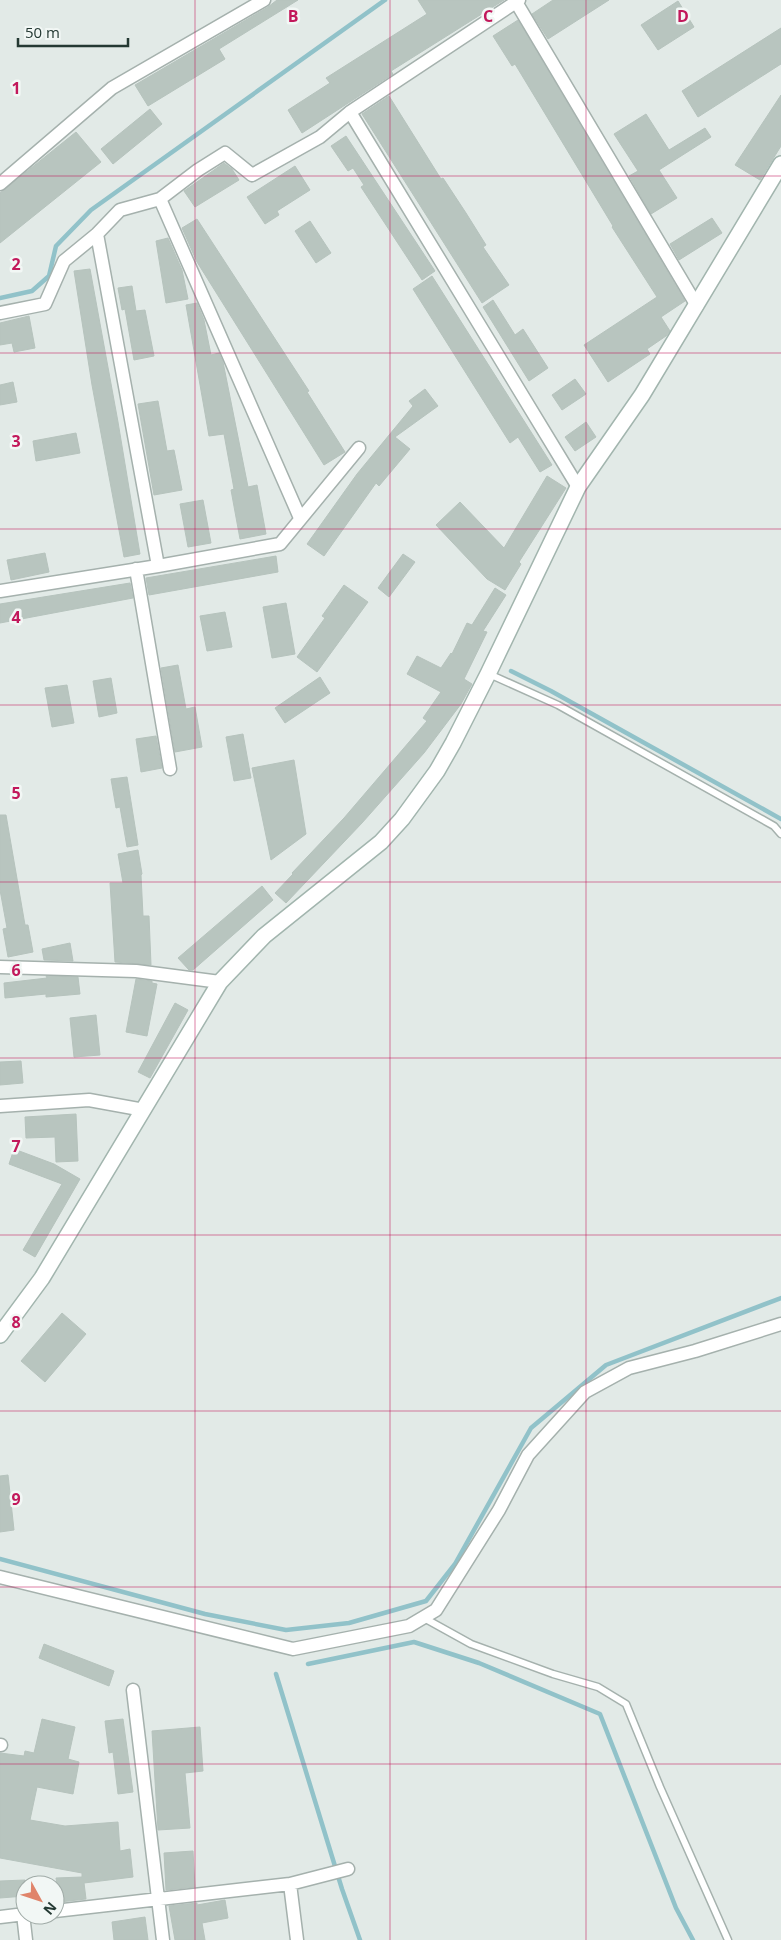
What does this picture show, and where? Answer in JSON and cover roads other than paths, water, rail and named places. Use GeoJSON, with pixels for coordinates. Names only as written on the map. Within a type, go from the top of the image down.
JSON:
{"type":"FeatureCollection","features":[{"type":"Feature","properties":{"kind":"street"},"geometry":{"type":"LineString","coordinates":[[0,184],[112,88],[264,0]]}},
{"type":"Feature","properties":{"kind":"street"},"geometry":{"type":"LineString","coordinates":[[0,313],[45,304],[64,261],[97,234],[120,210],[160,199],[198,170],[225,153],[252,175],[320,137],[350,112],[518,1],[697,306]]}},
{"type":"Feature","properties":{"kind":"street"},"geometry":{"type":"LineString","coordinates":[[350,112],[578,487]]}},
{"type":"Feature","properties":{"kind":"street"},"geometry":{"type":"LineString","coordinates":[[0,1335],[42,1278],[220,982],[264,936],[381,842],[402,819],[437,771],[488,674],[578,487],[642,395],[781,164]]}},
{"type":"Feature","properties":{"kind":"street"},"geometry":{"type":"LineString","coordinates":[[160,199],[300,518]]}},
{"type":"Feature","properties":{"kind":"street"},"geometry":{"type":"LineString","coordinates":[[97,234],[158,566]]}},
{"type":"Feature","properties":{"kind":"street"},"geometry":{"type":"LineString","coordinates":[[0,591],[158,566],[280,544],[359,448]]}},
{"type":"Feature","properties":{"kind":"street"},"geometry":{"type":"LineString","coordinates":[[136,569],[170,769]]}},
{"type":"Feature","properties":{"kind":"street"},"geometry":{"type":"LineString","coordinates":[[0,967],[136,971],[220,982]]}},
{"type":"Feature","properties":{"kind":"street"},"geometry":{"type":"LineString","coordinates":[[0,1106],[89,1100],[144,1110]]}},
{"type":"Feature","properties":{"kind":"street"},"geometry":{"type":"LineString","coordinates":[[0,1577],[293,1649],[409,1626],[436,1610],[499,1510],[528,1455],[585,1392],[629,1368],[696,1351],[781,1324]]}},
{"type":"Feature","properties":{"kind":"street"},"geometry":{"type":"LineString","coordinates":[[133,1690],[163,1940]]}},
{"type":"Feature","properties":{"kind":"street"},"geometry":{"type":"LineString","coordinates":[[65,1909],[290,1884],[348,1869]]}},
{"type":"Feature","properties":{"kind":"street"},"geometry":{"type":"LineString","coordinates":[[290,1884],[297,1940]]}},
{"type":"Feature","properties":{"kind":"street"},"geometry":{"type":"LineString","coordinates":[[0,1917],[15,1915]]}},
{"type":"Feature","properties":{"kind":"street"},"geometry":{"type":"LineString","coordinates":[[25,1925],[26,1940]]}},
{"type":"Feature","properties":{"kind":"lane"},"geometry":{"type":"LineString","coordinates":[[488,674],[558,705],[774,826],[781,834]]}},
{"type":"Feature","properties":{"kind":"lane"},"geometry":{"type":"LineString","coordinates":[[423,1617],[471,1644],[553,1674],[598,1687],[626,1704],[660,1787],[728,1940]]}},
{"type":"Feature","properties":{"kind":"waterway"},"geometry":{"type":"LineString","coordinates":[[0,298],[32,291],[49,276],[56,246],[91,210],[385,0]]}},
{"type":"Feature","properties":{"kind":"waterway"},"geometry":{"type":"LineString","coordinates":[[511,671],[551,691],[781,819]]}},
{"type":"Feature","properties":{"kind":"waterway"},"geometry":{"type":"LineString","coordinates":[[0,1559],[205,1614],[286,1630],[349,1623],[426,1601],[455,1564],[531,1428],[606,1365],[781,1298]]}},
{"type":"Feature","properties":{"kind":"waterway"},"geometry":{"type":"LineString","coordinates":[[308,1664],[414,1642],[479,1663],[600,1714],[676,1908],[693,1940]]}},
{"type":"Feature","properties":{"kind":"waterway"},"geometry":{"type":"LineString","coordinates":[[276,1674],[342,1889],[360,1940]]}}]}
